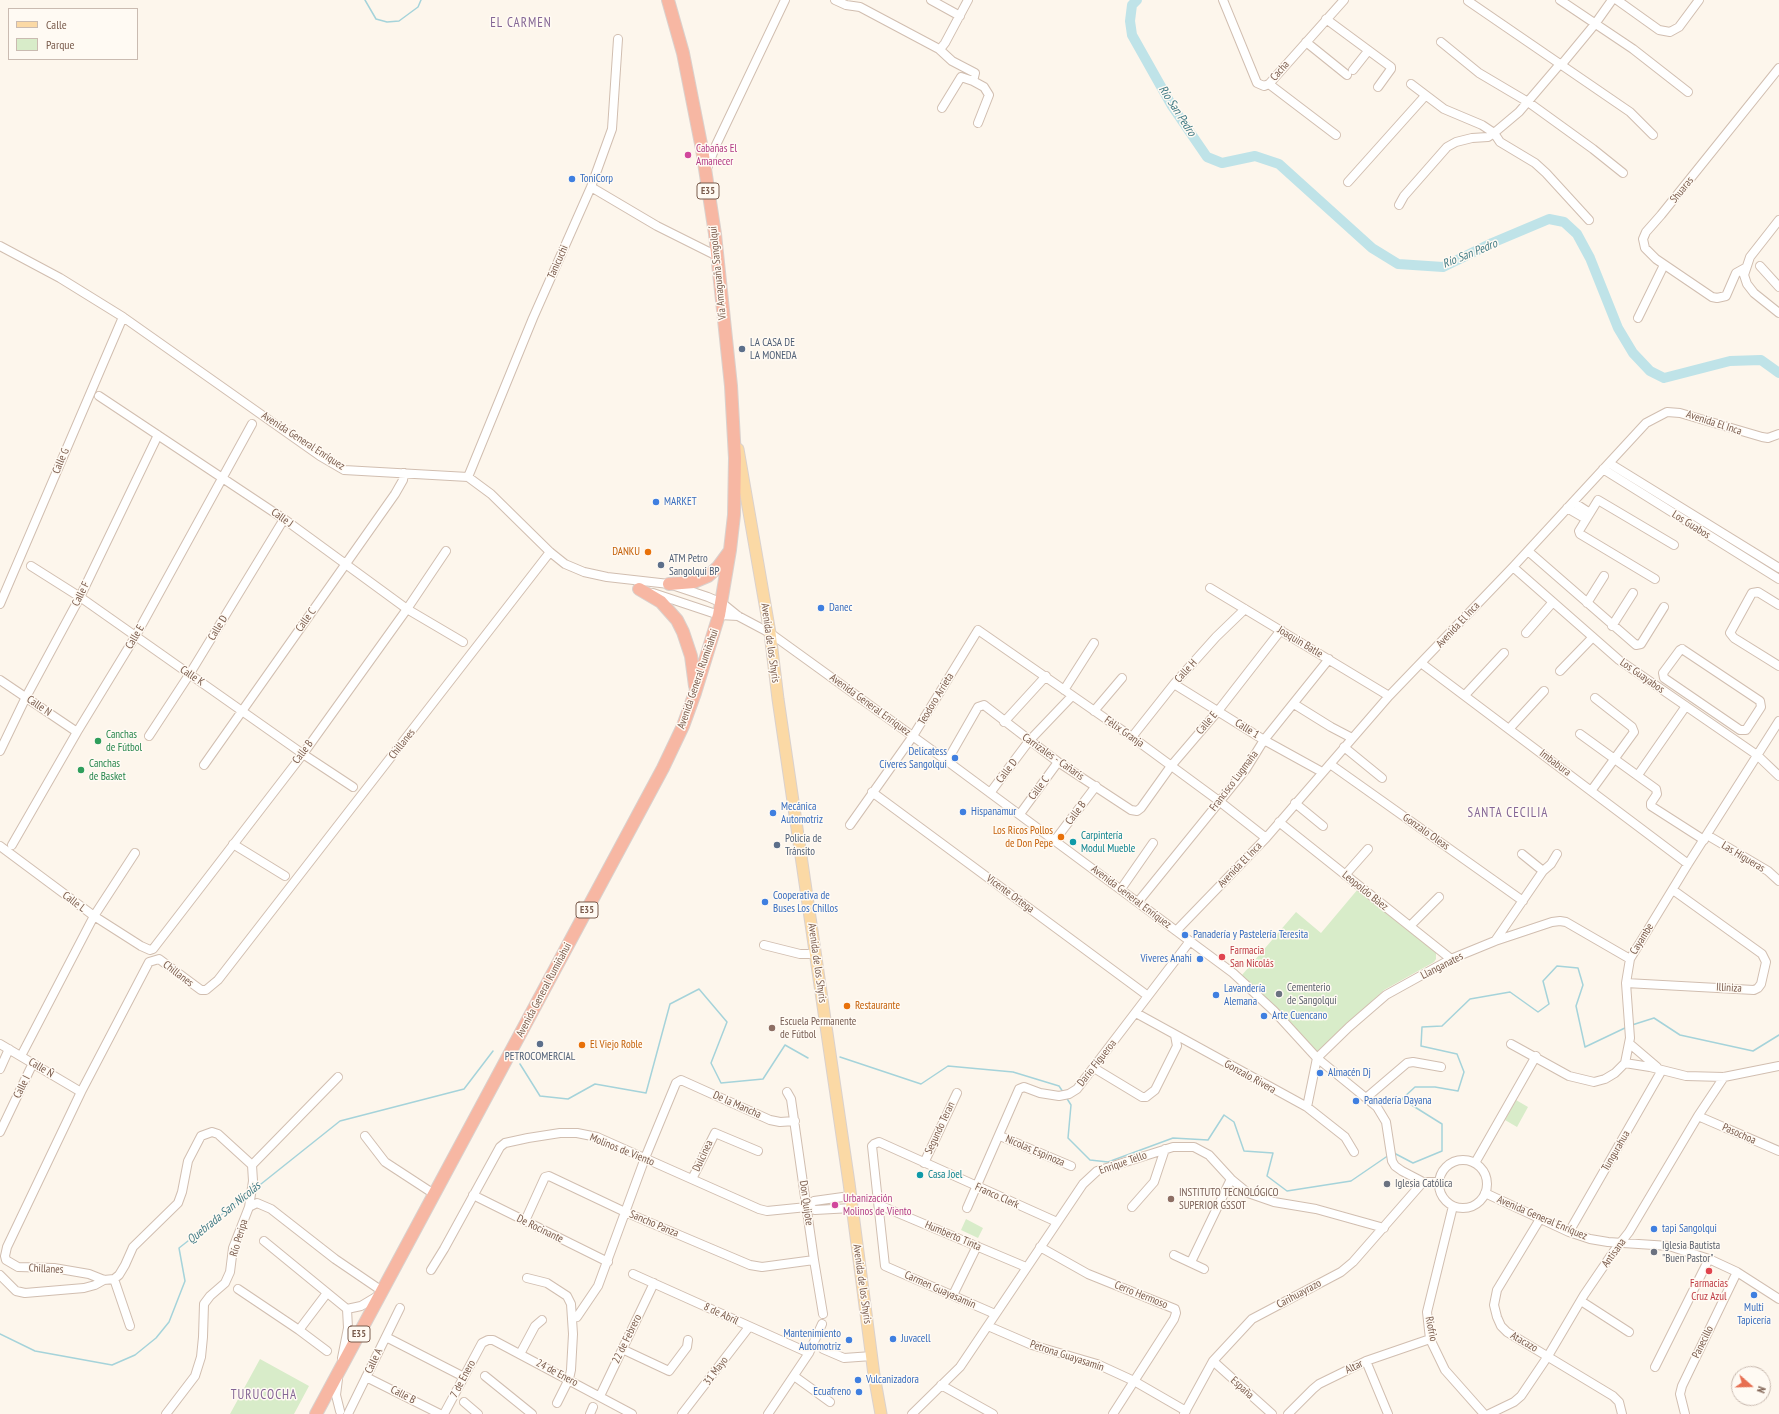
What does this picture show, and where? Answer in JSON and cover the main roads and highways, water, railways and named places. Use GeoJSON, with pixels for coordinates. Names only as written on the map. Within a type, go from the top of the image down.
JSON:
{"type":"FeatureCollection","features":[{"type":"Feature","properties":{"kind":"highway","name":"Vía Amaguaña Sangolquí"},"geometry":{"type":"LineString","coordinates":[[668,0],[689,82],[697,132],[702,149],[717,256],[733,418],[734,486],[730,550]]}},
{"type":"Feature","properties":{"kind":"highway"},"geometry":{"type":"LineString","coordinates":[[669,584],[694,582],[708,576],[718,567],[730,550]]}},
{"type":"Feature","properties":{"kind":"highway","name":"Avenida General Rumiñahui"},"geometry":{"type":"LineString","coordinates":[[316,1414],[663,768],[683,726],[696,693],[722,603],[730,550]]}},
{"type":"Feature","properties":{"kind":"highway"},"geometry":{"type":"LineString","coordinates":[[639,589],[661,602],[677,620],[683,632],[693,665],[696,693]]}},
{"type":"Feature","properties":{"kind":"main road","name":"Avenida de los Shyris"},"geometry":{"type":"LineString","coordinates":[[733,418],[770,633],[778,699],[872,1356],[882,1414]]}},
{"type":"Feature","properties":{"kind":"waterway"},"geometry":{"type":"LineString","coordinates":[[365,0],[376,19],[387,22],[399,21],[418,7],[421,0]]}},
{"type":"Feature","properties":{"kind":"waterway","name":"Río San Pedro"},"geometry":{"type":"LineString","coordinates":[[1137,0],[1132,5],[1130,21],[1132,35],[1172,106],[1207,157],[1222,163],[1255,156],[1279,164],[1372,248],[1398,264],[1443,267],[1492,243],[1549,219],[1564,222],[1577,234],[1590,258],[1618,328],[1633,353],[1650,371],[1664,378],[1730,361],[1761,360],[1779,373]]}},
{"type":"Feature","properties":{"kind":"waterway","name":"Quebrada San Nicolás"},"geometry":{"type":"LineString","coordinates":[[1394,1153],[1413,1163],[1442,1151],[1442,1124],[1402,1099],[1415,1087],[1435,1087],[1458,1091],[1464,1072],[1457,1054],[1421,1046],[1422,1027],[1442,1026],[1470,999],[1510,992],[1538,1012],[1549,1004],[1543,981],[1557,966],[1578,968],[1583,985],[1576,1006],[1585,1047],[1627,1027]]}},
{"type":"Feature","properties":{"kind":"waterway"},"geometry":{"type":"LineString","coordinates":[[520,1064],[540,1096],[568,1099],[595,1084],[646,1093],[670,1004],[699,989],[727,1022],[711,1063],[721,1083],[763,1079],[785,1045],[808,1058]]}},
{"type":"Feature","properties":{"kind":"waterway","name":"Quebrada San Nicolás"},"geometry":{"type":"LineString","coordinates":[[1632,1025],[1654,1018],[1680,1035],[1753,1051],[1779,1035]]}},
{"type":"Feature","properties":{"kind":"waterway","name":"Quebrada San Nicolás"},"geometry":{"type":"LineString","coordinates":[[256,1188],[340,1121],[464,1089],[493,1051]]}},
{"type":"Feature","properties":{"kind":"waterway","name":"Quebrada San Nicolás"},"geometry":{"type":"LineString","coordinates":[[840,1057],[921,1084],[948,1066],[1013,1072],[1059,1086],[1063,1092]]}},
{"type":"Feature","properties":{"kind":"waterway","name":"Quebrada San Nicolás"},"geometry":{"type":"LineString","coordinates":[[1066,1097],[1071,1105],[1068,1138],[1090,1160],[1108,1162],[1173,1138],[1208,1140],[1224,1115],[1234,1122],[1244,1151],[1273,1153],[1267,1176],[1287,1191],[1351,1181],[1389,1155]]}},
{"type":"Feature","properties":{"kind":"waterway","name":"Quebrada San Nicolás"},"geometry":{"type":"LineString","coordinates":[[0,1334],[35,1351],[112,1365],[135,1355],[156,1338],[169,1322],[185,1281],[179,1248],[248,1194]]}},
{"type":"Feature","properties":{"kind":"place","name":"Cabañas El Amanecer"},"geometry":{"type":"Point","coordinates":[688,155]}},
{"type":"Feature","properties":{"kind":"place","name":"ToniCorp"},"geometry":{"type":"Point","coordinates":[572,179]}},
{"type":"Feature","properties":{"kind":"place","name":"LA CASA DE LA MONEDA"},"geometry":{"type":"Point","coordinates":[742,349]}},
{"type":"Feature","properties":{"kind":"place","name":"MARKET"},"geometry":{"type":"Point","coordinates":[656,502]}},
{"type":"Feature","properties":{"kind":"place","name":"DANKU"},"geometry":{"type":"Point","coordinates":[648,552]}},
{"type":"Feature","properties":{"kind":"place","name":"ATM Petro Sangolqui BP"},"geometry":{"type":"Point","coordinates":[661,565]}},
{"type":"Feature","properties":{"kind":"place","name":"Danec"},"geometry":{"type":"Point","coordinates":[821,608]}},
{"type":"Feature","properties":{"kind":"place","name":"Canchas de Fútbol"},"geometry":{"type":"Point","coordinates":[98,741]}},
{"type":"Feature","properties":{"kind":"place","name":"Delicatess Cíveres Sangolqui"},"geometry":{"type":"Point","coordinates":[955,758]}},
{"type":"Feature","properties":{"kind":"place","name":"Canchas de Basket"},"geometry":{"type":"Point","coordinates":[81,770]}},
{"type":"Feature","properties":{"kind":"place","name":"Hispanamur"},"geometry":{"type":"Point","coordinates":[963,812]}},
{"type":"Feature","properties":{"kind":"place","name":"Mecánica Automotriz"},"geometry":{"type":"Point","coordinates":[773,813]}},
{"type":"Feature","properties":{"kind":"place","name":"Los Ricos Pollos de Don Pepe"},"geometry":{"type":"Point","coordinates":[1061,837]}},
{"type":"Feature","properties":{"kind":"place","name":"Carpintería Modul Mueble"},"geometry":{"type":"Point","coordinates":[1073,842]}},
{"type":"Feature","properties":{"kind":"place","name":"Policía de Tránsito"},"geometry":{"type":"Point","coordinates":[777,845]}},
{"type":"Feature","properties":{"kind":"place","name":"Cooperativa de Buses Los Chillos"},"geometry":{"type":"Point","coordinates":[765,902]}},
{"type":"Feature","properties":{"kind":"place","name":"Panadería y Pastelería Teresita"},"geometry":{"type":"Point","coordinates":[1185,935]}},
{"type":"Feature","properties":{"kind":"place","name":"Farmacia San Nicolás"},"geometry":{"type":"Point","coordinates":[1222,957]}},
{"type":"Feature","properties":{"kind":"place","name":"Viveres Anahi"},"geometry":{"type":"Point","coordinates":[1200,959]}},
{"type":"Feature","properties":{"kind":"place","name":"Cementerio de Sangolquí"},"geometry":{"type":"Point","coordinates":[1279,994]}},
{"type":"Feature","properties":{"kind":"place","name":"Lavandería Alemana"},"geometry":{"type":"Point","coordinates":[1216,995]}},
{"type":"Feature","properties":{"kind":"place","name":"Restaurante"},"geometry":{"type":"Point","coordinates":[847,1006]}},
{"type":"Feature","properties":{"kind":"place","name":"Arte Cuencano"},"geometry":{"type":"Point","coordinates":[1264,1016]}},
{"type":"Feature","properties":{"kind":"place","name":"Escuela Permanente de Fútbol"},"geometry":{"type":"Point","coordinates":[772,1028]}},
{"type":"Feature","properties":{"kind":"place","name":"PETROCOMERCIAL"},"geometry":{"type":"Point","coordinates":[540,1044]}},
{"type":"Feature","properties":{"kind":"place","name":"El Viejo Roble"},"geometry":{"type":"Point","coordinates":[582,1045]}},
{"type":"Feature","properties":{"kind":"place","name":"Almacén Dj"},"geometry":{"type":"Point","coordinates":[1320,1073]}},
{"type":"Feature","properties":{"kind":"place","name":"Panadería Dayana"},"geometry":{"type":"Point","coordinates":[1356,1101]}},
{"type":"Feature","properties":{"kind":"place","name":"Casa Joel"},"geometry":{"type":"Point","coordinates":[920,1175]}},
{"type":"Feature","properties":{"kind":"place","name":"Iglesia Católica"},"geometry":{"type":"Point","coordinates":[1387,1184]}},
{"type":"Feature","properties":{"kind":"place","name":"INSTITUTO TECNOLÓGICO SUPERIOR GSSOT"},"geometry":{"type":"Point","coordinates":[1171,1199]}},
{"type":"Feature","properties":{"kind":"place","name":"Urbanización Molinos de Viento"},"geometry":{"type":"Point","coordinates":[835,1205]}},
{"type":"Feature","properties":{"kind":"place","name":"tapi Sangolqui"},"geometry":{"type":"Point","coordinates":[1654,1229]}},
{"type":"Feature","properties":{"kind":"place","name":"Iglesia Bautista \"Buen Pastor\""},"geometry":{"type":"Point","coordinates":[1654,1252]}},
{"type":"Feature","properties":{"kind":"place","name":"Farmacias Cruz Azul"},"geometry":{"type":"Point","coordinates":[1709,1271]}},
{"type":"Feature","properties":{"kind":"place","name":"Multi Tapicería"},"geometry":{"type":"Point","coordinates":[1754,1295]}},
{"type":"Feature","properties":{"kind":"place","name":"Juvacell"},"geometry":{"type":"Point","coordinates":[893,1339]}},
{"type":"Feature","properties":{"kind":"place","name":"Mantenimiento Automotriz"},"geometry":{"type":"Point","coordinates":[849,1340]}},
{"type":"Feature","properties":{"kind":"place","name":"Vulcanizadora"},"geometry":{"type":"Point","coordinates":[858,1380]}},
{"type":"Feature","properties":{"kind":"place","name":"Ecuafreno"},"geometry":{"type":"Point","coordinates":[859,1392]}},
{"type":"Feature","properties":{"kind":"district","name":"EL CARMEN"},"geometry":{"type":"Point","coordinates":[521,23]}},
{"type":"Feature","properties":{"kind":"district","name":"SANTA CECILIA"},"geometry":{"type":"Point","coordinates":[1508,813]}},
{"type":"Feature","properties":{"kind":"district","name":"TURUCOCHA"},"geometry":{"type":"Point","coordinates":[264,1395]}}]}
